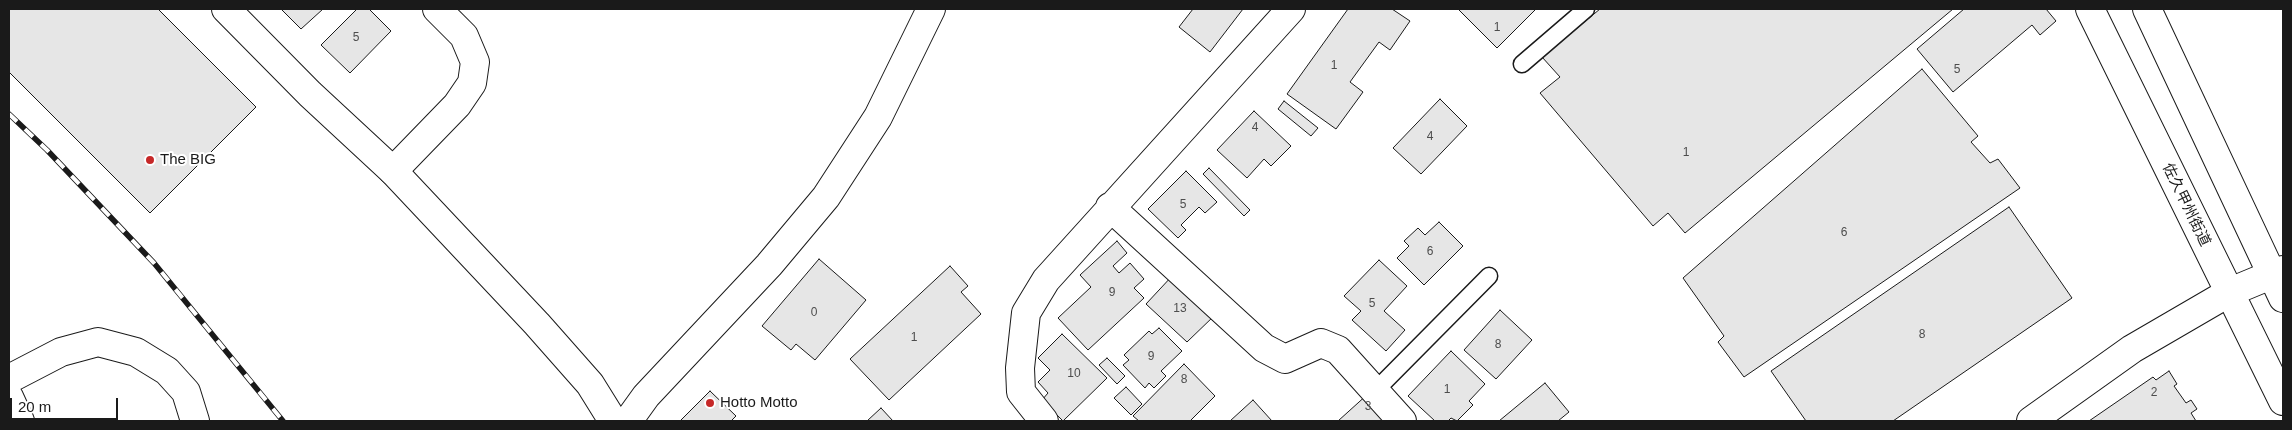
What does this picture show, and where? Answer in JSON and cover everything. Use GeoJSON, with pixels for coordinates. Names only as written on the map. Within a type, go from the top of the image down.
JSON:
{"type":"FeatureCollection","features":[{"type":"Feature","properties":{"kind":"street"},"geometry":{"type":"LineString","coordinates":[[226,9],[310,94],[393,171],[590,384],[613,421]]}},
{"type":"Feature","properties":{"kind":"street"},"geometry":{"type":"LineString","coordinates":[[393,171],[456,105],[472,83],[475,62],[464,36],[437,9]]}},
{"type":"Feature","properties":{"kind":"street"},"geometry":{"type":"LineString","coordinates":[[628,421],[646,396],[769,265],[826,197],[878,117],[931,9]]}},
{"type":"Feature","properties":{"kind":"street"},"geometry":{"type":"LineString","coordinates":[[1044,421],[1021,392],[1020,368],[1026,313],[1046,280],[1291,9]]}},
{"type":"Feature","properties":{"kind":"street","name":"佐久甲州街道"},"geometry":{"type":"LineString","coordinates":[[2090,9],[2283,401]]}},
{"type":"Feature","properties":{"kind":"street"},"geometry":{"type":"LineString","coordinates":[[2031,421],[2132,349],[2230,292],[2280,281],[2147,9]]}},
{"type":"Feature","properties":{"kind":"street"},"geometry":{"type":"LineString","coordinates":[[1110,207],[1264,348],[1285,358],[1321,343],[1338,350],[1402,421]]}},
{"type":"Feature","properties":{"kind":"street"},"geometry":{"type":"LineString","coordinates":[[9,379],[61,352],[98,342],[136,352],[167,371],[186,392],[195,421]]}},
{"type":"Feature","properties":{"kind":"street"},"geometry":{"type":"LineString","coordinates":[[9,397],[20,421]]}},
{"type":"Feature","properties":{"kind":"lane"},"geometry":{"type":"LineString","coordinates":[[1522,64],[1586,9]]}},
{"type":"Feature","properties":{"kind":"lane"},"geometry":{"type":"LineString","coordinates":[[1376,390],[1489,276]]}},
{"type":"Feature","properties":{"kind":"building","name":"The BIG"},"geometry":{"type":"Polygon","coordinates":[[[9,9],[158,9],[256,107],[150,213],[9,72],[9,9]]]}},
{"type":"Feature","properties":{"kind":"building"},"geometry":{"type":"Polygon","coordinates":[[[281,9],[323,9],[301,29],[281,9]]]}},
{"type":"Feature","properties":{"kind":"building"},"geometry":{"type":"Polygon","coordinates":[[[357,9],[369,9],[391,31],[350,73],[321,45],[357,9]]]}},
{"type":"Feature","properties":{"kind":"building"},"geometry":{"type":"Polygon","coordinates":[[[1193,9],[1243,9],[1210,52],[1179,27],[1193,9]]]}},
{"type":"Feature","properties":{"kind":"building"},"geometry":{"type":"Polygon","coordinates":[[[1348,9],[1392,9],[1410,21],[1390,50],[1379,42],[1350,82],[1363,92],[1336,129],[1287,94],[1348,9]]]}},
{"type":"Feature","properties":{"kind":"building"},"geometry":{"type":"Polygon","coordinates":[[[1458,9],[1536,9],[1497,48],[1458,9]]]}},
{"type":"Feature","properties":{"kind":"building"},"geometry":{"type":"Polygon","coordinates":[[[1600,9],[1953,9],[1685,233],[1668,213],[1653,226],[1540,93],[1560,77],[1542,57],[1600,9]]]}},
{"type":"Feature","properties":{"kind":"building"},"geometry":{"type":"Polygon","coordinates":[[[1964,9],[2046,9],[2056,21],[2040,35],[2032,25],[1953,92],[1917,49],[1964,9]]]}},
{"type":"Feature","properties":{"kind":"building"},"geometry":{"type":"Polygon","coordinates":[[[1922,69],[1978,136],[1971,142],[1990,163],[1998,159],[2020,188],[1744,377],[1718,342],[1724,336],[1683,278],[1922,69]]]}},
{"type":"Feature","properties":{"kind":"building"},"geometry":{"type":"Polygon","coordinates":[[[1440,99],[1467,126],[1421,174],[1393,148],[1440,99]]]}},
{"type":"Feature","properties":{"kind":"building"},"geometry":{"type":"Polygon","coordinates":[[[1284,101],[1318,128],[1311,136],[1278,109],[1284,101]]]}},
{"type":"Feature","properties":{"kind":"building"},"geometry":{"type":"Polygon","coordinates":[[[1254,111],[1291,146],[1271,166],[1264,159],[1247,178],[1217,150],[1254,111]]]}},
{"type":"Feature","properties":{"kind":"building"},"geometry":{"type":"Polygon","coordinates":[[[1209,168],[1250,210],[1244,216],[1203,174],[1209,168]]]}},
{"type":"Feature","properties":{"kind":"building"},"geometry":{"type":"Polygon","coordinates":[[[1186,171],[1217,202],[1205,213],[1199,207],[1181,225],[1186,230],[1178,238],[1148,209],[1186,171]]]}},
{"type":"Feature","properties":{"kind":"building"},"geometry":{"type":"Polygon","coordinates":[[[2009,207],[2072,298],[1893,421],[1806,421],[1771,371],[2009,207]]]}},
{"type":"Feature","properties":{"kind":"building"},"geometry":{"type":"Polygon","coordinates":[[[1439,222],[1463,246],[1424,285],[1397,258],[1409,246],[1404,241],[1418,228],[1425,235],[1439,222]]]}},
{"type":"Feature","properties":{"kind":"building"},"geometry":{"type":"Polygon","coordinates":[[[1117,241],[1127,253],[1113,266],[1119,273],[1130,263],[1144,279],[1134,288],[1144,298],[1088,350],[1058,318],[1091,287],[1080,275],[1117,241]]]}},
{"type":"Feature","properties":{"kind":"building"},"geometry":{"type":"Polygon","coordinates":[[[819,259],[866,300],[815,360],[796,344],[791,350],[762,326],[819,259]]]}},
{"type":"Feature","properties":{"kind":"building"},"geometry":{"type":"Polygon","coordinates":[[[1379,260],[1407,286],[1384,311],[1405,330],[1386,351],[1352,320],[1361,311],[1344,296],[1379,260]]]}},
{"type":"Feature","properties":{"kind":"building"},"geometry":{"type":"Polygon","coordinates":[[[950,266],[968,286],[961,292],[981,314],[889,400],[850,359],[950,266]]]}},
{"type":"Feature","properties":{"kind":"building"},"geometry":{"type":"Polygon","coordinates":[[[1173,275],[1215,315],[1187,342],[1146,304],[1173,275]]]}},
{"type":"Feature","properties":{"kind":"building"},"geometry":{"type":"Polygon","coordinates":[[[1500,310],[1532,340],[1496,379],[1464,350],[1500,310]]]}},
{"type":"Feature","properties":{"kind":"building"},"geometry":{"type":"Polygon","coordinates":[[[1159,328],[1182,351],[1161,371],[1166,376],[1154,388],[1149,383],[1145,388],[1123,365],[1129,360],[1124,355],[1149,331],[1152,334],[1159,328]]]}},
{"type":"Feature","properties":{"kind":"building"},"geometry":{"type":"Polygon","coordinates":[[[1062,334],[1107,378],[1063,421],[1042,400],[1048,393],[1038,382],[1050,370],[1038,358],[1062,334]]]}},
{"type":"Feature","properties":{"kind":"building"},"geometry":{"type":"Polygon","coordinates":[[[1451,351],[1485,384],[1469,401],[1473,405],[1457,421],[1451,418],[1448,421],[1435,421],[1408,396],[1451,351]]]}},
{"type":"Feature","properties":{"kind":"building"},"geometry":{"type":"Polygon","coordinates":[[[1107,358],[1125,376],[1117,384],[1099,365],[1107,358]]]}},
{"type":"Feature","properties":{"kind":"building"},"geometry":{"type":"Polygon","coordinates":[[[1184,364],[1215,396],[1190,421],[1139,421],[1133,416],[1184,364]]]}},
{"type":"Feature","properties":{"kind":"building"},"geometry":{"type":"Polygon","coordinates":[[[2169,371],[2177,384],[2174,386],[2186,403],[2191,400],[2197,409],[2191,413],[2196,421],[2089,421],[2153,377],[2156,380],[2169,371]]]}},
{"type":"Feature","properties":{"kind":"building"},"geometry":{"type":"Polygon","coordinates":[[[1545,383],[1569,412],[1558,421],[1499,421],[1545,383]]]}},
{"type":"Feature","properties":{"kind":"building"},"geometry":{"type":"Polygon","coordinates":[[[1126,387],[1142,404],[1131,415],[1114,398],[1126,387]]]}},
{"type":"Feature","properties":{"kind":"building","name":"Hotto Motto"},"geometry":{"type":"Polygon","coordinates":[[[710,391],[736,416],[731,421],[680,421],[710,391]]]}},
{"type":"Feature","properties":{"kind":"building"},"geometry":{"type":"Polygon","coordinates":[[[1369,393],[1394,421],[1338,421],[1369,393]]]}},
{"type":"Feature","properties":{"kind":"building"},"geometry":{"type":"Polygon","coordinates":[[[1253,400],[1272,421],[1230,421],[1253,400]]]}},
{"type":"Feature","properties":{"kind":"building"},"geometry":{"type":"Polygon","coordinates":[[[881,408],[893,421],[867,421],[881,408]]]}},
{"type":"Feature","properties":{"kind":"railway"},"geometry":{"type":"LineString","coordinates":[[9,114],[47,150],[154,263],[283,421]]}},
{"type":"Feature","properties":{"kind":"place","name":"The BIG"},"geometry":{"type":"Point","coordinates":[150,160]}},
{"type":"Feature","properties":{"kind":"place","name":"Hotto Motto"},"geometry":{"type":"Point","coordinates":[710,403]}}]}
